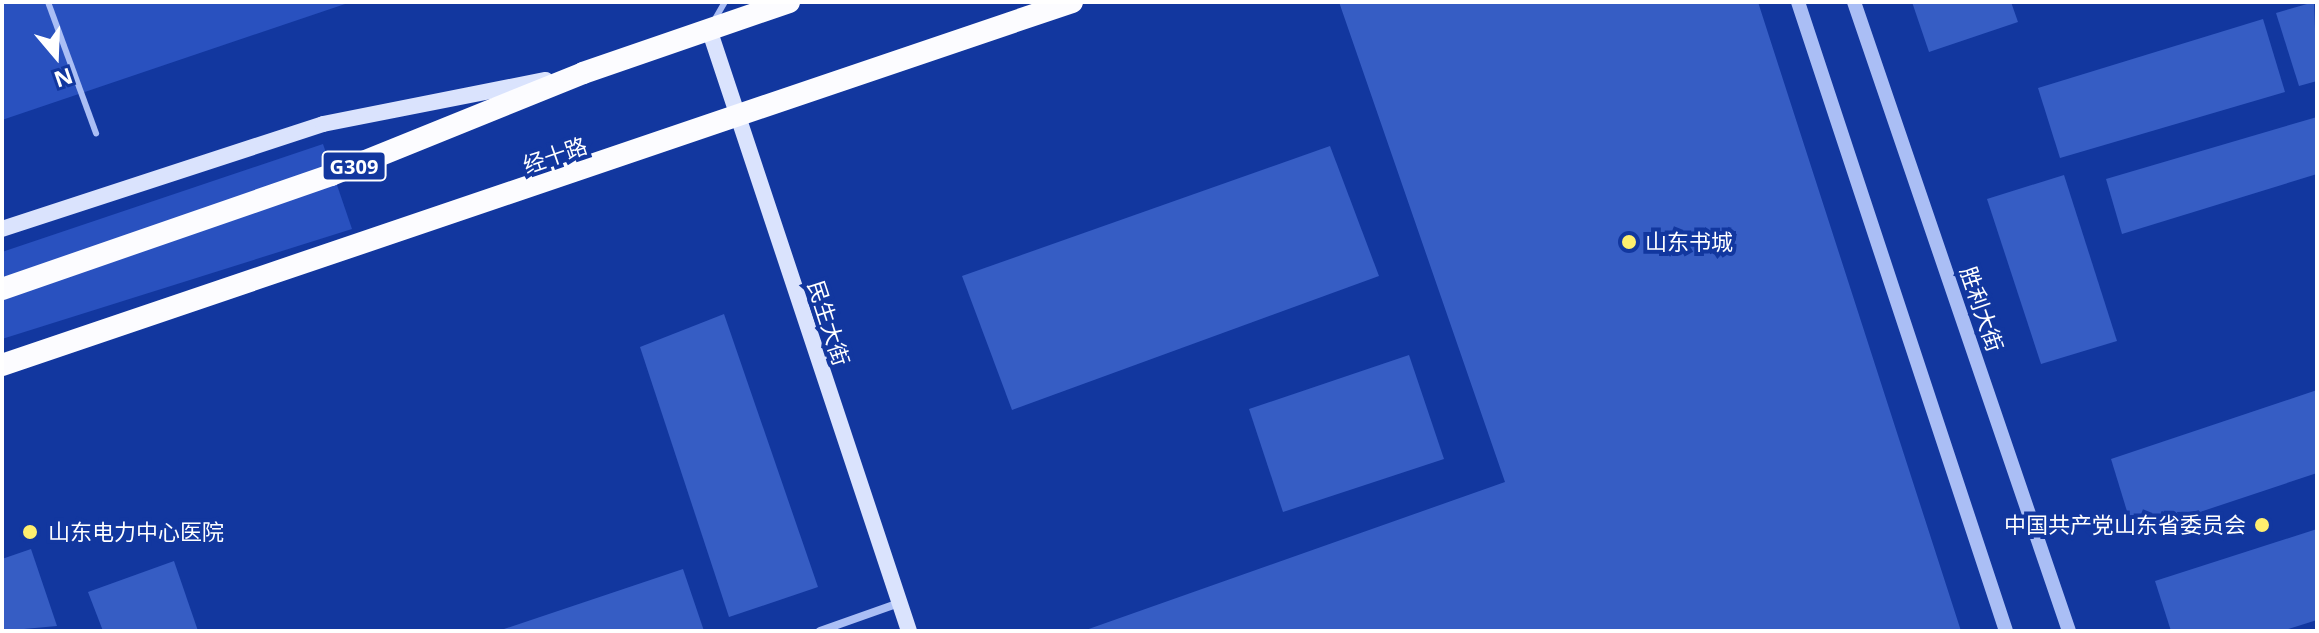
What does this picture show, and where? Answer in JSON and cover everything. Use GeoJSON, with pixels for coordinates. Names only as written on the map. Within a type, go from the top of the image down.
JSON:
{"type":"FeatureCollection","features":[{"type":"Feature","properties":{"kind":"highway","name":"G309"},"geometry":{"type":"LineString","coordinates":[[2,289],[331,175],[583,73],[789,2]]}},
{"type":"Feature","properties":{"kind":"highway","name":"经十路"},"geometry":{"type":"LineString","coordinates":[[2,368],[739,120],[1072,2]]}},
{"type":"Feature","properties":{"kind":"main road","name":"民生大街"},"geometry":{"type":"LineString","coordinates":[[709,29],[909,631]]}},
{"type":"Feature","properties":{"kind":"main road"},"geometry":{"type":"LineString","coordinates":[[2,229],[323,124],[583,73]]}},
{"type":"Feature","properties":{"kind":"street"},"geometry":{"type":"LineString","coordinates":[[1798,2],[2006,631]]}},
{"type":"Feature","properties":{"kind":"street","name":"胜利大街"},"geometry":{"type":"LineString","coordinates":[[1854,2],[2069,631]]}},
{"type":"Feature","properties":{"kind":"street"},"geometry":{"type":"LineString","coordinates":[[820,631],[899,603]]}},
{"type":"Feature","properties":{"kind":"lane"},"geometry":{"type":"LineString","coordinates":[[48,2],[96,133]]}},
{"type":"Feature","properties":{"kind":"lane"},"geometry":{"type":"LineString","coordinates":[[709,29],[725,2]]}},
{"type":"Feature","properties":{"kind":"shaded area"},"geometry":{"type":"Polygon","coordinates":[[[2,2],[351,2],[2,120],[2,2]]]}},
{"type":"Feature","properties":{"kind":"shaded area"},"geometry":{"type":"Polygon","coordinates":[[[323,144],[352,229],[2,339],[2,252],[323,144]]]}},
{"type":"Feature","properties":{"kind":"building","name":"山东书城"},"geometry":{"type":"Polygon","coordinates":[[[1339,2],[1758,2],[1961,631],[1083,631],[1505,482],[1339,2]]]}},
{"type":"Feature","properties":{"kind":"building"},"geometry":{"type":"Polygon","coordinates":[[[1912,2],[2011,2],[2018,22],[1929,52],[1912,2]]]}},
{"type":"Feature","properties":{"kind":"building"},"geometry":{"type":"Polygon","coordinates":[[[2314,2],[2317,81],[2299,86],[2276,13],[2314,2]]]}},
{"type":"Feature","properties":{"kind":"building"},"geometry":{"type":"Polygon","coordinates":[[[2263,19],[2285,92],[2060,158],[2038,88],[2263,19]]]}},
{"type":"Feature","properties":{"kind":"building"},"geometry":{"type":"Polygon","coordinates":[[[2317,117],[2317,174],[2122,234],[2106,179],[2317,117]]]}},
{"type":"Feature","properties":{"kind":"building"},"geometry":{"type":"Polygon","coordinates":[[[1330,146],[1379,276],[1012,410],[962,276],[1330,146]]]}},
{"type":"Feature","properties":{"kind":"building"},"geometry":{"type":"Polygon","coordinates":[[[2064,175],[2117,341],[2041,364],[1987,199],[2064,175]]]}},
{"type":"Feature","properties":{"kind":"building"},"geometry":{"type":"Polygon","coordinates":[[[724,314],[818,587],[729,617],[640,347],[724,314]]]}},
{"type":"Feature","properties":{"kind":"building"},"geometry":{"type":"Polygon","coordinates":[[[1409,355],[1444,459],[1283,512],[1249,409],[1409,355]]]}},
{"type":"Feature","properties":{"kind":"building"},"geometry":{"type":"Polygon","coordinates":[[[2317,390],[2317,473],[2134,534],[2111,459],[2317,390]]]}},
{"type":"Feature","properties":{"kind":"building"},"geometry":{"type":"Polygon","coordinates":[[[2317,529],[2317,620],[2282,631],[2171,631],[2155,581],[2317,529]]]}},
{"type":"Feature","properties":{"kind":"building"},"geometry":{"type":"Polygon","coordinates":[[[31,549],[57,626],[2,631],[2,559],[31,549]]]}},
{"type":"Feature","properties":{"kind":"building"},"geometry":{"type":"Polygon","coordinates":[[[174,561],[198,631],[103,631],[88,592],[174,561]]]}},
{"type":"Feature","properties":{"kind":"building"},"geometry":{"type":"Polygon","coordinates":[[[683,569],[704,631],[501,631],[501,630],[683,569]]]}},
{"type":"Feature","properties":{"kind":"place","name":"山东书城"},"geometry":{"type":"Point","coordinates":[1629,242]}},
{"type":"Feature","properties":{"kind":"place","name":"中国共产党山东省委员会"},"geometry":{"type":"Point","coordinates":[2262,525]}},
{"type":"Feature","properties":{"kind":"place","name":"山东电力中心医院"},"geometry":{"type":"Point","coordinates":[30,532]}}]}
